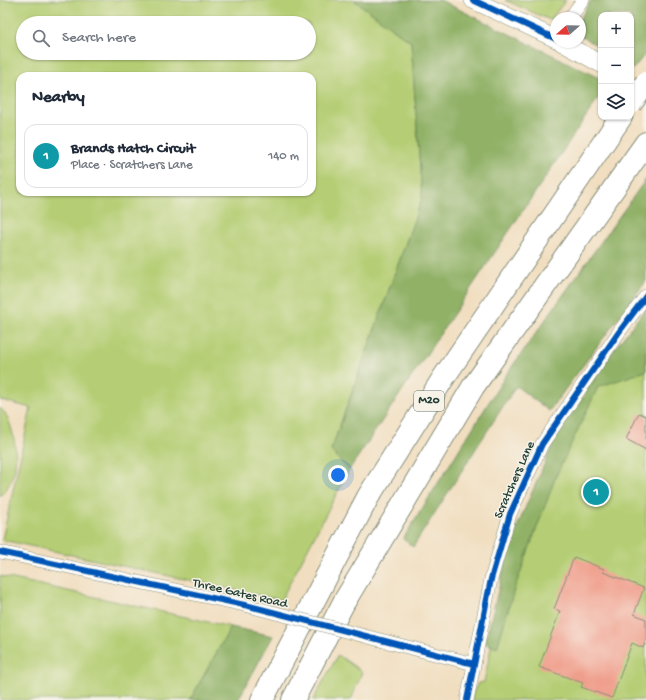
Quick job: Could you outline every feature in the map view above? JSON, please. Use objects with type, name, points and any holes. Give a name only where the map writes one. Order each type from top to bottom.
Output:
[{"type":"highway","points":[[634,99],[646,84]]},
{"type":"highway","name":"M20","points":[[262,700],[368,497],[444,377],[619,120]]},
{"type":"highway","name":"M20","points":[[293,700],[344,602],[473,388],[646,143]]},
{"type":"street","points":[[473,0],[550,36]]},
{"type":"street","points":[[574,12],[583,0]]},
{"type":"street","points":[[572,48],[598,62]]},
{"type":"street","points":[[634,84],[646,90]]},
{"type":"street","name":"Scratchers Lane","points":[[467,700],[491,579],[510,514],[542,444],[619,332],[646,296]]},
{"type":"street","name":"Three Gates Road","points":[[0,552],[249,606],[474,664]]},
{"type":"green space","points":[[0,0],[354,0],[411,42],[422,198],[331,450],[349,470],[281,600],[2,540],[31,408],[0,400]]},
{"type":"green space","points":[[354,0],[440,0],[598,78],[598,98],[349,470],[331,451],[422,198],[411,42]]},
{"type":"green space","points":[[505,0],[566,0],[556,12],[550,12],[550,20]]},
{"type":"green space","points":[[591,0],[646,0],[646,53],[634,68],[634,12],[598,12],[598,46],[586,39],[586,12],[584,12]]},
{"type":"green space","points":[[646,179],[646,281],[549,411],[516,386],[413,547],[403,539],[506,375]]},
{"type":"green space","points":[[646,308],[646,371],[598,387],[556,476],[514,590],[497,648],[485,643],[510,543],[556,437],[616,347]]},
{"type":"green space","points":[[646,350],[646,700],[472,700],[473,693],[478,683],[484,682],[500,603],[591,380],[636,360]]},
{"type":"green space","points":[[0,408],[6,414],[9,421],[15,445],[16,461],[11,481],[0,496]]},
{"type":"green space","points":[[0,576],[231,627],[190,700],[0,700]]},
{"type":"green space","points":[[231,627],[273,636],[238,700],[190,700]]},
{"type":"green space","points":[[338,655],[362,672],[351,700],[313,700]]},
{"type":"building","points":[[639,413],[646,416],[646,450],[626,439]]},
{"type":"building","points":[[574,557],[604,569],[603,572],[644,588],[634,614],[646,619],[646,641],[643,648],[632,643],[612,698],[581,687],[583,683],[539,667],[560,611],[554,609]]},
{"type":"cycle path","points":[[473,0],[550,36]]},
{"type":"cycle path","points":[[467,700],[491,579],[510,514],[542,444],[619,332],[646,296]]},
{"type":"cycle path","points":[[0,552],[249,606],[474,664]]},
{"type":"place","name":"Brands Hatch Circuit","points":[[596,492]]}]
